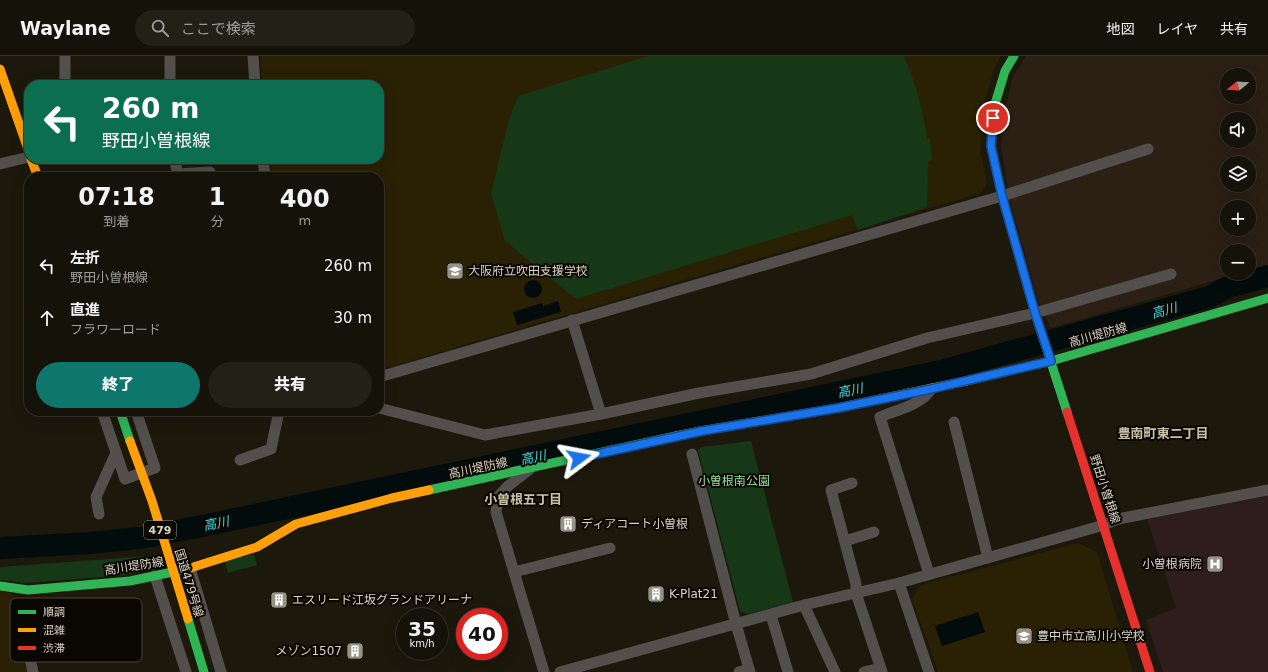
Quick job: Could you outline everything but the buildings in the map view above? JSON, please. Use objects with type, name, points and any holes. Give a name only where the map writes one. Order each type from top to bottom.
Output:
[{"type":"main road","name":"野田小曽根線","points":[[1014,56],[1005,71],[995,104],[991,146],[1002,196],[1035,313],[1150,672]]},
{"type":"main road","points":[[0,69],[24,138]]},
{"type":"main road","name":"高川堤防線","points":[[0,586],[28,590],[130,581],[155,576],[190,568],[257,547],[296,524],[392,498],[702,431],[838,408],[931,389],[1051,361],[1268,298]]},
{"type":"main road","name":"国道479号線","points":[[122,416],[152,501],[204,672]]},
{"type":"street","points":[[65,56],[65,80]]},
{"type":"street","points":[[170,56],[170,80]]},
{"type":"street","points":[[253,56],[255,80]]},
{"type":"street","points":[[384,376],[1002,196],[1148,150]]},
{"type":"street","points":[[0,164],[24,158]]},
{"type":"street","points":[[384,409],[485,435],[601,414],[699,393],[811,374],[927,338],[1035,313],[1171,274]]},
{"type":"street","points":[[572,320],[601,414]]},
{"type":"street","points":[[929,574],[880,416],[915,403],[928,395],[931,389]]},
{"type":"street","points":[[104,416],[125,478],[155,468],[138,416]]},
{"type":"street","points":[[240,460],[271,449],[278,416]]},
{"type":"street","points":[[954,422],[988,558]]},
{"type":"street","points":[[99,514],[96,497],[116,453]]},
{"type":"street","points":[[692,454],[736,624],[746,671]]},
{"type":"street","points":[[532,468],[508,486],[498,497],[496,512],[544,672]]},
{"type":"street","points":[[852,484],[831,490],[856,584],[856,593],[881,670],[864,672]]},
{"type":"street","points":[[560,672],[804,605],[899,583],[1104,525],[1118,519],[1268,490]]},
{"type":"street","points":[[845,541],[874,532]]},
{"type":"street","points":[[514,572],[610,548]]},
{"type":"street","points":[[190,568],[221,672]]},
{"type":"street","points":[[155,576],[186,672]]},
{"type":"street","points":[[899,583],[929,672]]},
{"type":"street","points":[[804,605],[835,672]]},
{"type":"street","points":[[771,615],[788,672]]},
{"type":"street","points":[[31,662],[33,672]]},
{"type":"shaded area","points":[[260,56],[1001,56],[995,67],[984,103],[980,148],[987,183],[981,193],[384,369],[384,172],[271,172],[270,164],[384,164],[384,80],[262,80]]},
{"type":"shaded area","points":[[1026,56],[1268,56],[1268,265],[1256,269],[1256,244],[1220,244],[1220,279],[1051,328],[1039,303],[1010,201],[1001,146],[1006,106],[1013,76]]},
{"type":"shaded area","points":[[533,280],[539,283],[542,289],[539,295],[533,298],[527,295],[524,289],[527,283]]},
{"type":"shaded area","points":[[558,301],[561,312],[517,325],[513,312],[542,303],[543,306]]},
{"type":"shaded area","name":"小曽根病院","points":[[1268,496],[1268,672],[1163,672],[1146,620],[1176,608],[1147,519]]},
{"type":"shaded area","name":"豊中市立高川小学校","points":[[1078,543],[1097,552],[1133,672],[938,672],[912,599],[920,585]]},
{"type":"shaded area","points":[[0,591],[14,594],[15,598],[10,598],[10,662],[27,662],[29,672],[0,672]]},
{"type":"shaded area","points":[[978,612],[985,632],[942,646],[935,626]]},
{"type":"green space","points":[[648,56],[906,56],[904,57],[918,97],[927,139],[930,139],[932,160],[928,161],[927,207],[858,230],[852,215],[576,299],[505,241],[491,194],[509,120],[518,96]]},
{"type":"green space","name":"小曽根南公園","points":[[751,441],[793,602],[748,614],[740,611],[698,450],[701,447]]},
{"type":"green space","points":[[254,554],[257,565],[228,573],[225,561]]},
{"type":"green space","points":[[149,556],[154,569],[127,575],[25,583],[0,580],[0,567]]},
{"type":"waterway","name":"高川","points":[[0,548],[90,543],[140,538],[941,371],[1209,297],[1228,287],[1268,276]]},
{"type":"traffic: fast","points":[[1014,56],[1005,71],[995,104],[991,146],[1002,196],[1035,313],[1067,412]]},
{"type":"traffic: fast","points":[[966,381],[1051,361],[1268,298]]},
{"type":"traffic: fast","points":[[122,416],[130,441]]},
{"type":"traffic: fast","points":[[429,490],[676,436]]},
{"type":"traffic: fast","points":[[0,586],[28,590],[130,581],[187,569]]},
{"type":"traffic: fast","points":[[188,619],[204,672]]},
{"type":"traffic: slow","points":[[0,69],[24,138]]},
{"type":"traffic: slow","points":[[33,164],[36,172]]},
{"type":"traffic: slow","points":[[676,436],[838,408],[966,381]]},
{"type":"traffic: slow","points":[[130,441],[152,501],[188,619]]},
{"type":"traffic: slow","points":[[187,569],[257,547],[296,524],[392,498],[429,490]]},
{"type":"traffic: jam","points":[[1067,412],[1150,672]]},
{"type":"place","name":"大阪府立吹田支援学校","points":[[455,271]]},
{"type":"place","name":"ディアコート小曽根","points":[[568,524]]},
{"type":"place","name":"小曽根病院","points":[[1215,564]]},
{"type":"place","name":"K-Plat21","points":[[656,594]]},
{"type":"place","name":"エスリード江坂グランドアリーナ","points":[[279,600]]},
{"type":"place","name":"豊中市立高川小学校","points":[[1024,636]]},
{"type":"place","name":"メゾン1507","points":[[355,651]]},
{"type":"district","name":"豊南町東二丁目","points":[[1163,433]]},
{"type":"district","name":"小曽根五丁目","points":[[523,499]]},
{"type":"route","points":[[579,458],[702,431],[838,408],[931,389],[1051,361],[1035,313],[1002,196],[991,146],[993,118]]}]
